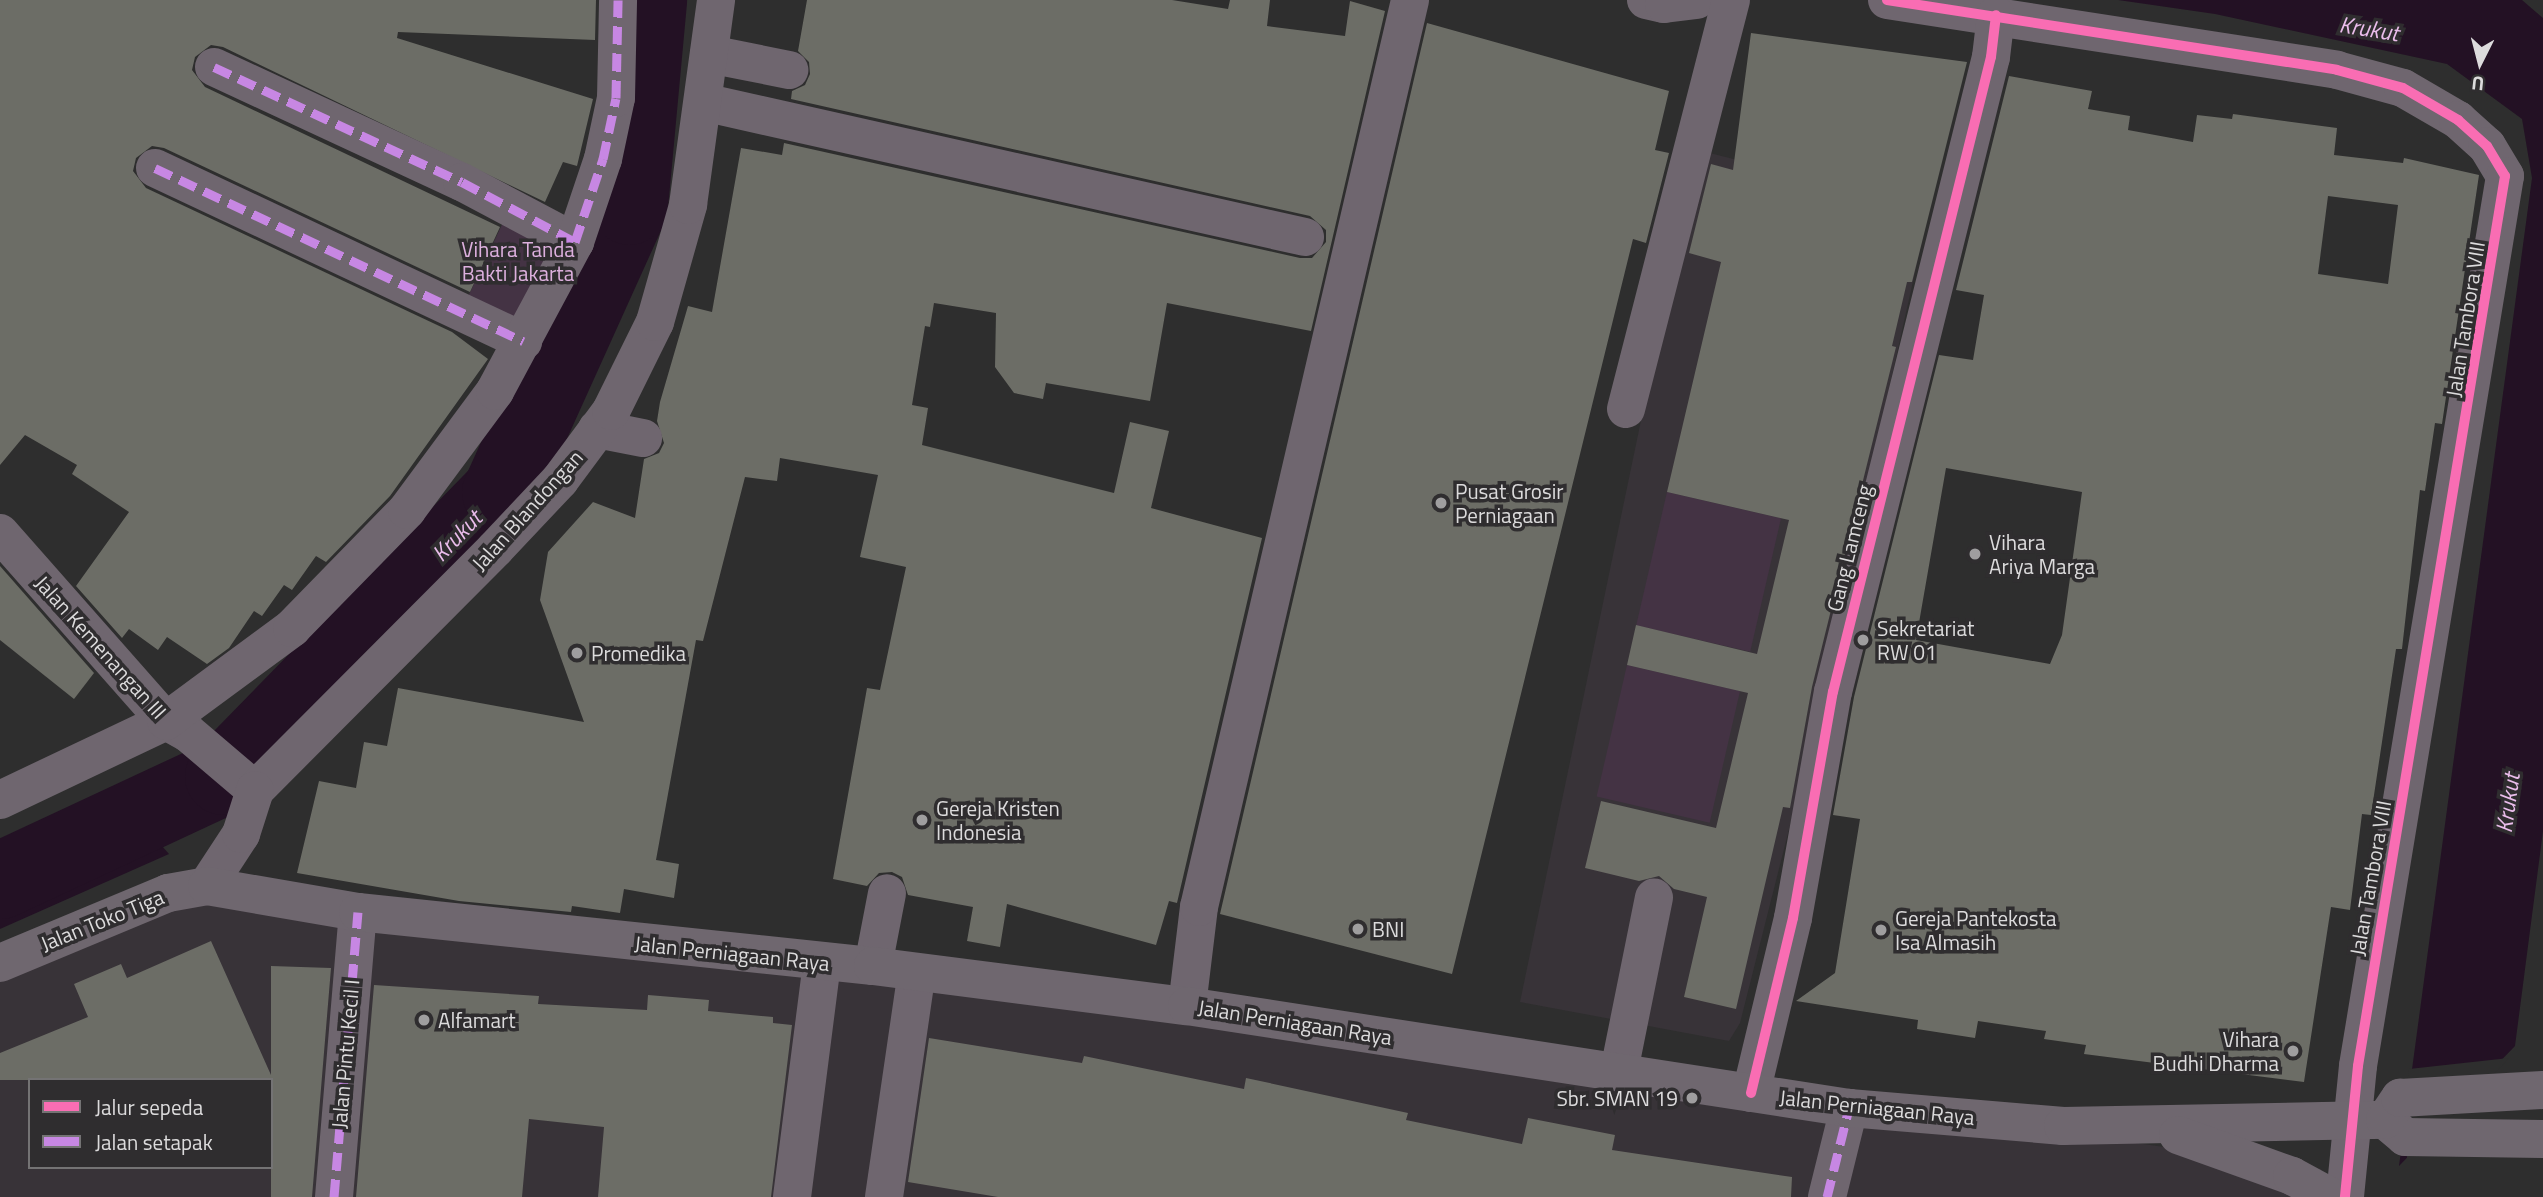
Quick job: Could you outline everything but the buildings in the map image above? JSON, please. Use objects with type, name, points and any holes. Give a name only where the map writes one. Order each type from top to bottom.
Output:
[{"type":"main road","name":"Jalan Perniagaan Raya","points":[[207,886],[358,912],[822,963],[873,966],[1186,1006],[1849,1108],[2063,1126],[2153,1127],[2385,1119],[2539,1090]]},
{"type":"main road","name":"Jalan Toko Tiga","points":[[0,962],[168,893],[207,886]]},
{"type":"main road","name":"Jalan Perniagaan Raya","points":[[2385,1119],[2541,1139]]},
{"type":"main road","points":[[2153,1127],[2256,1162],[2331,1197]]},
{"type":"street","points":[[0,800],[177,727],[292,628],[407,510],[495,391],[575,242],[603,159],[617,97],[618,0]]},
{"type":"street","name":"Jalan Blandongan","points":[[251,787],[495,549],[560,480],[597,429],[655,321],[688,205],[716,0]]},
{"type":"street","points":[[1186,1006],[1199,907],[1410,0]]},
{"type":"street","points":[[1646,0],[1664,4],[1697,0]]},
{"type":"street","points":[[1626,408],[1731,0]]},
{"type":"street","name":"Jalan Tambora VIII","points":[[1886,0],[2337,70],[2403,88],[2458,120],[2487,146],[2505,176],[2385,1119],[2345,1197]]},
{"type":"street","name":"Gang Lamceng","points":[[1751,1093],[1793,918],[1833,692],[1991,57],[1996,15]]},
{"type":"street","points":[[709,54],[789,70]]},
{"type":"street","points":[[214,67],[462,182],[575,242]]},
{"type":"street","points":[[704,102],[1305,237]]},
{"type":"street","points":[[155,168],[523,341]]},
{"type":"street","points":[[597,429],[643,439]]},
{"type":"street","name":"Jalan Kemenangan III","points":[[0,533],[177,727],[251,787]]},
{"type":"street","points":[[207,886],[242,834],[251,787]]},
{"type":"street","points":[[873,966],[887,893]]},
{"type":"street","points":[[1619,1071],[1654,897]]},
{"type":"street","name":"Jalan Pintu Kecil I","points":[[334,1197],[358,912]]},
{"type":"street","points":[[792,1197],[822,963]]},
{"type":"street","points":[[884,1197],[917,972]]},
{"type":"street","points":[[1827,1197],[1849,1108]]},
{"type":"shaded area","points":[[1702,151],[1929,209],[1808,754],[1740,1023],[1729,1041],[1520,1002],[1675,257]]},
{"type":"shaded area","points":[[192,897],[873,966],[2321,1169],[2319,1197],[0,1197],[0,978]]},
{"type":"green space","name":"Vihara Tanda Bakti Jakarta","points":[[507,214],[561,247],[518,327],[465,303]]},
{"type":"green space","points":[[1667,492],[1781,518],[1750,652],[1636,625]]},
{"type":"green space","points":[[1627,665],[1740,691],[1710,823],[1597,797]]},
{"type":"water","points":[[2118,0],[2522,0],[2543,18],[2543,831],[2515,1046],[2399,1166],[2532,178],[2522,119],[2447,64],[2215,14]]},
{"type":"water","points":[[117,795],[169,854],[0,929],[0,847]]},
{"type":"pier","points":[[2509,1058],[2412,1158],[2407,1158],[2402,1118],[2409,1069]]},
{"type":"waterway","name":"Krukut","points":[[0,880],[223,776],[500,492],[629,206],[648,0]]},
{"type":"marked path","points":[[214,67],[462,182],[575,242],[603,159],[616,98],[618,0]]},
{"type":"marked path","points":[[155,168],[523,341]]},
{"type":"marked path","points":[[334,1197],[358,912]]},
{"type":"marked path","points":[[1827,1197],[1849,1108]]},
{"type":"cycle path","points":[[1887,0],[2337,70],[2403,88],[2458,120],[2487,146],[2505,176],[2358,1066],[2345,1197]]},
{"type":"cycle path","points":[[1751,1093],[1793,918],[1833,692],[1991,57],[1996,15]]},
{"type":"place","name":"Pusat Grosir Perniagaan","points":[[1441,503]]},
{"type":"place","name":"Vihara Ariya Marga","points":[[1975,554]]},
{"type":"place","name":"Sekretariat RW 01","points":[[1863,640]]},
{"type":"place","name":"Promedika","points":[[577,653]]},
{"type":"place","name":"Gereja Kristen Indonesia","points":[[922,820]]},
{"type":"place","name":"BNI","points":[[1358,929]]},
{"type":"place","name":"Gereja Pantekosta Isa Almasih","points":[[1881,930]]},
{"type":"place","name":"Alfamart","points":[[424,1020]]},
{"type":"place","name":"Vihara Budhi Dharma","points":[[2293,1051]]},
{"type":"place","name":"Sbr. SMAN 19","points":[[1692,1098]]}]
